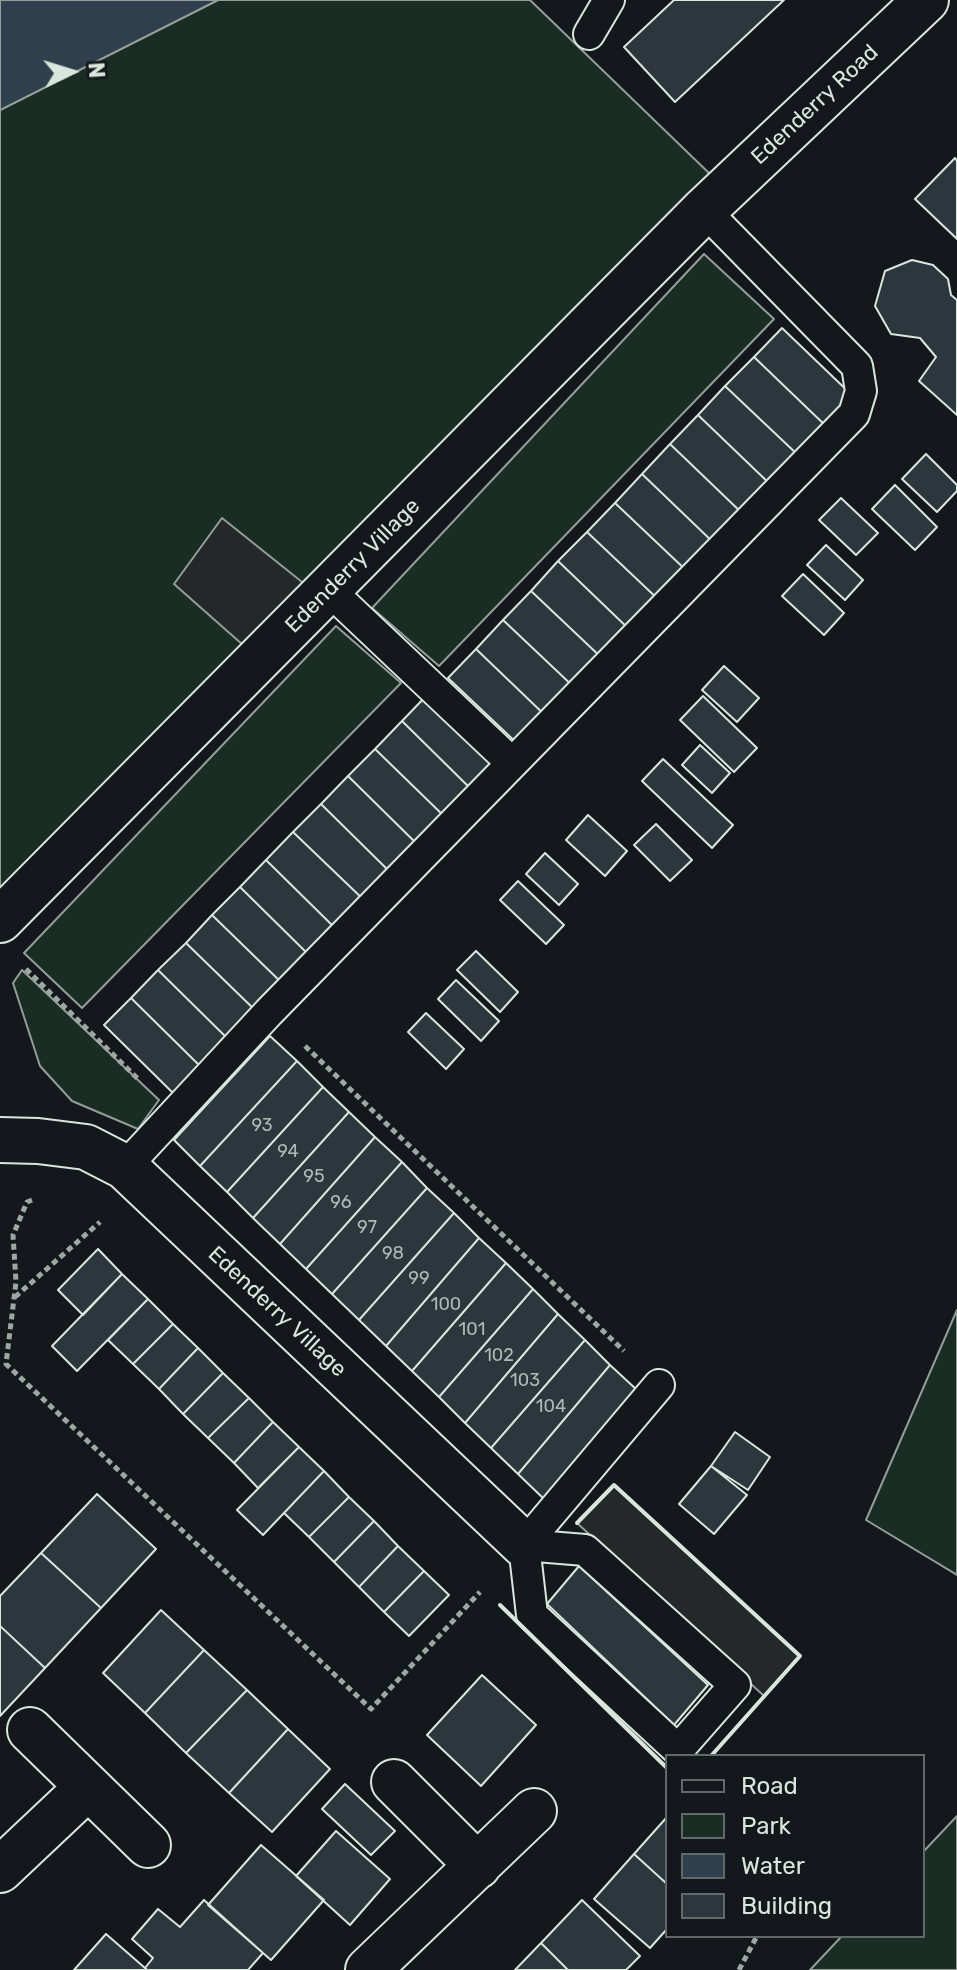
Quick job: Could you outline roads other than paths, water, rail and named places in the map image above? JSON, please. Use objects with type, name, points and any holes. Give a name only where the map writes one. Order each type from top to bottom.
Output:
[{"type":"street","name":"Edenderry Road","points":[[704,210],[926,0]]},
{"type":"street","name":"Edenderry Village","points":[[0,920],[704,210]]},
{"type":"street","name":"Edenderry Village","points":[[0,1140],[86,1147],[134,1176],[524,1545]]},
{"type":"street","points":[[30,1730],[148,1845]]},
{"type":"street","points":[[394,1782],[478,1866]]},
{"type":"street","points":[[0,1870],[88,1787]]},
{"type":"street","points":[[368,1970],[534,1811]]},
{"type":"lane","points":[[589,34],[609,0]]},
{"type":"lane","points":[[134,1176],[173,1115],[269,1012],[854,414],[861,391],[857,366],[704,210]]},
{"type":"lane","points":[[329,590],[512,763]]},
{"type":"lane","points":[[524,1545],[585,1550],[735,1685],[678,1750],[532,1615],[524,1545],[659,1385]]},
{"type":"water","points":[[0,0],[218,0],[0,110]]}]
